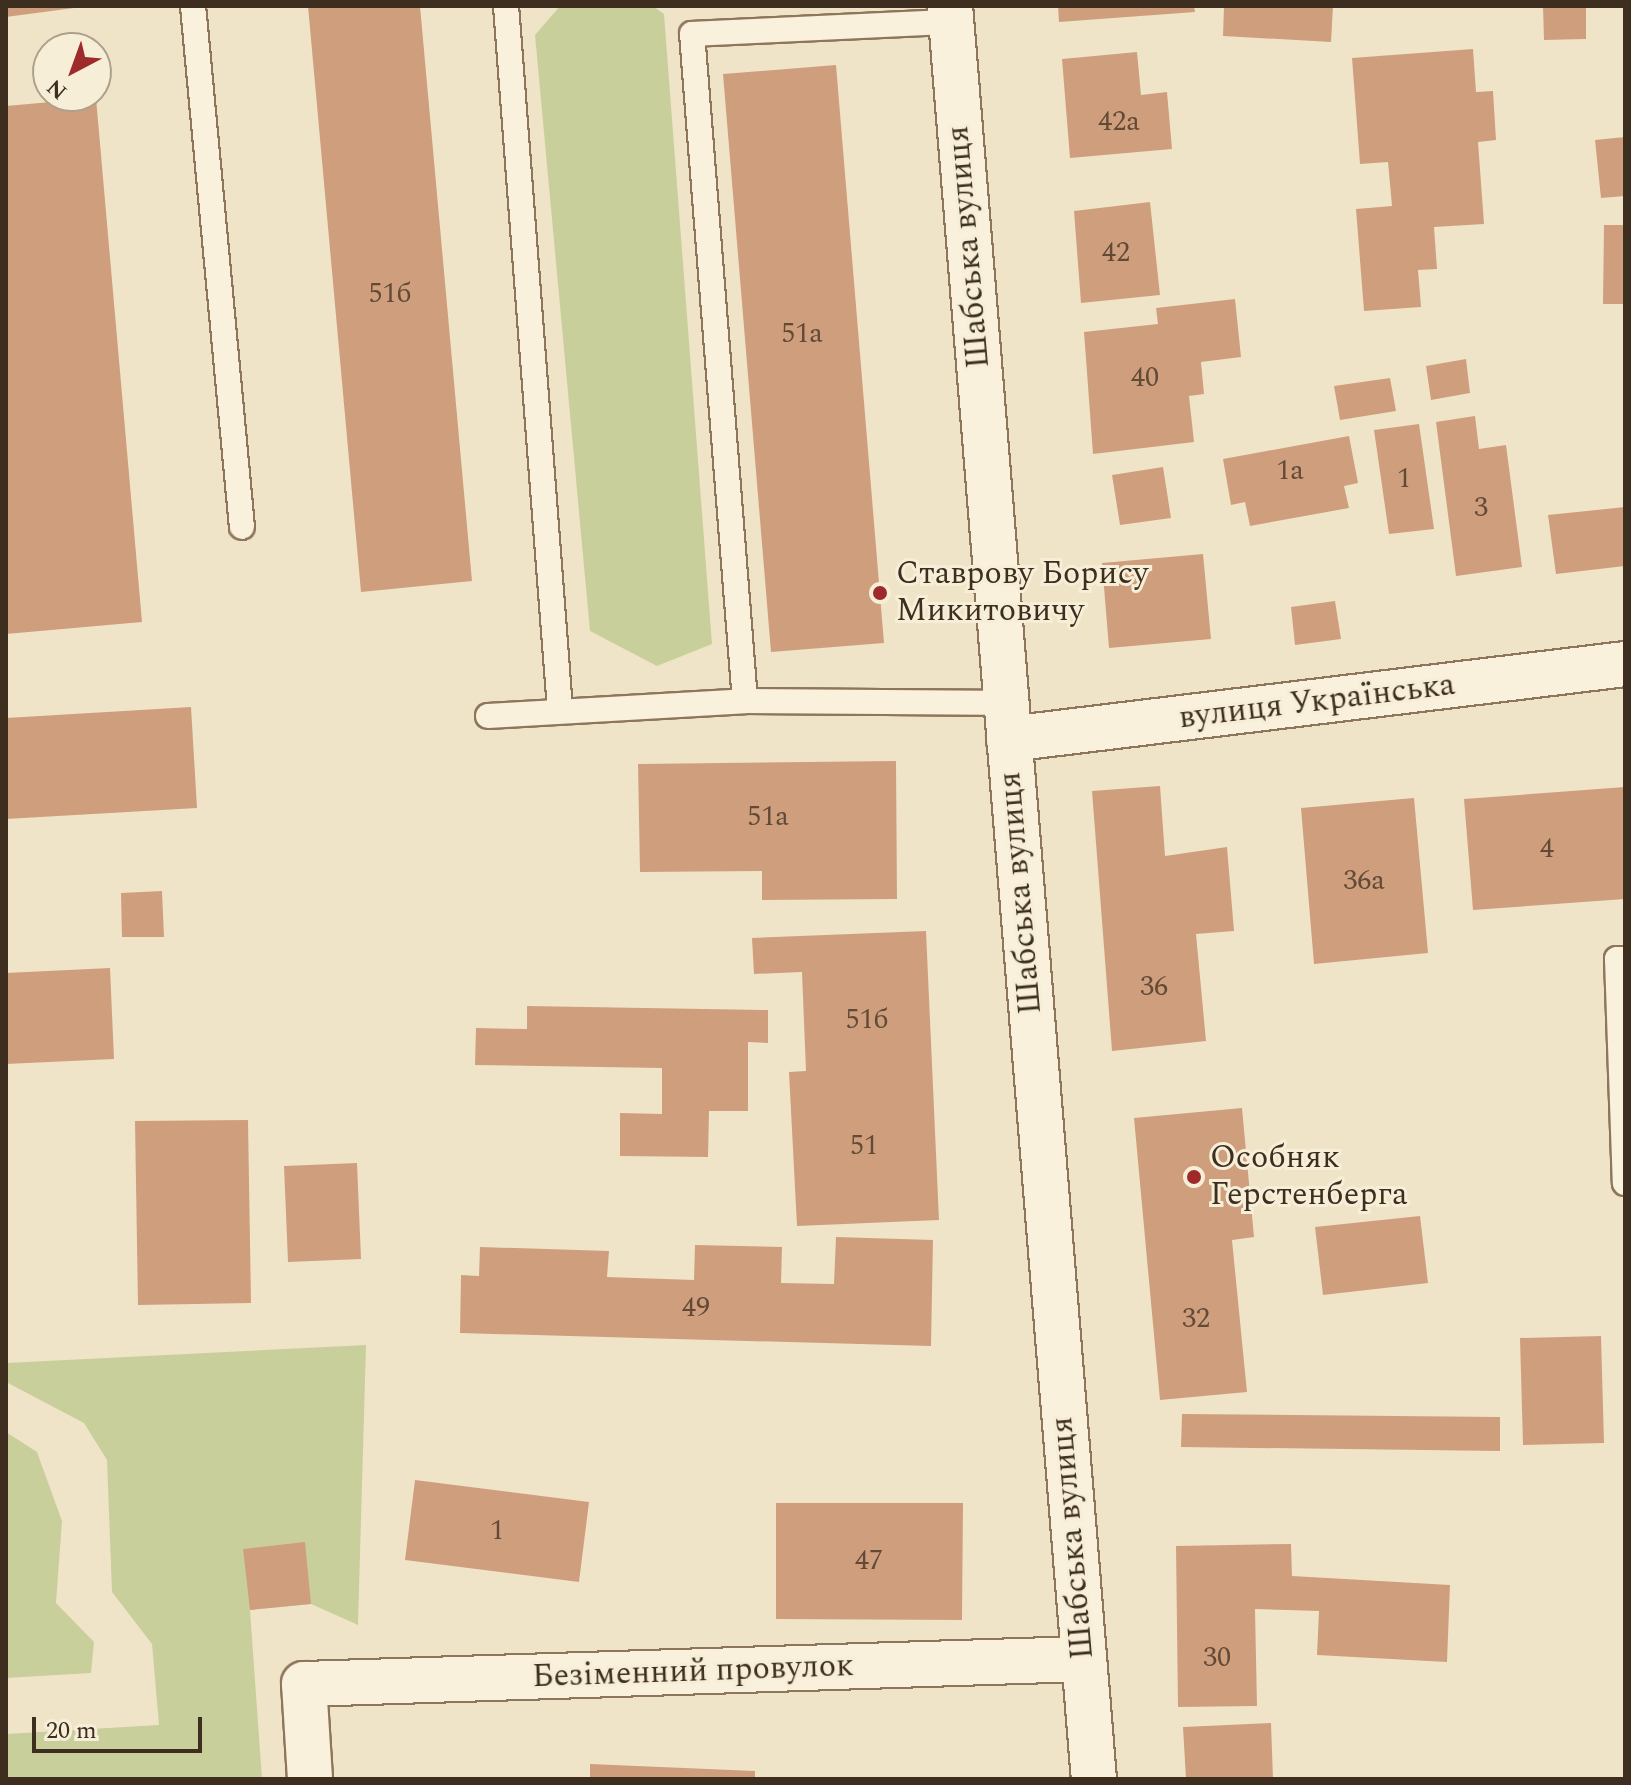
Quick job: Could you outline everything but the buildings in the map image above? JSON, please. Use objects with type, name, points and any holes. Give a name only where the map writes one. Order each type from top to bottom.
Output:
[{"type":"main road","name":"Шабська вулиця","points":[[951,14],[1094,1779]]},
{"type":"main road","name":"вулиця Українська","points":[[1007,721],[1625,664]]},
{"type":"main road","name":"Безіменний провулок","points":[[310,1779],[304,1684],[1083,1659]]},
{"type":"lane","points":[[193,6],[242,527]]},
{"type":"lane","points":[[506,6],[560,710]]},
{"type":"lane","points":[[745,701],[692,34],[951,14]]},
{"type":"lane","points":[[488,716],[745,701],[1007,721]]},
{"type":"lane","points":[[1625,959],[1617,959],[1625,1183]]},
{"type":"green space","points":[[560,6],[653,6],[664,14],[712,644],[657,666],[590,631],[535,35]]},
{"type":"green space","points":[[366,1345],[358,1625],[311,1604],[250,1610],[262,1779],[6,1779],[6,1734],[159,1725],[152,1644],[112,1592],[107,1460],[84,1423],[6,1382],[6,1363]]},
{"type":"green space","points":[[6,1432],[37,1452],[62,1521],[56,1603],[94,1642],[91,1673],[6,1678]]},
{"type":"place","name":"Ставрову Борису Микитовичу","points":[[880,593]]},
{"type":"place","name":"Особняк Герстенберга","points":[[1194,1177]]}]
